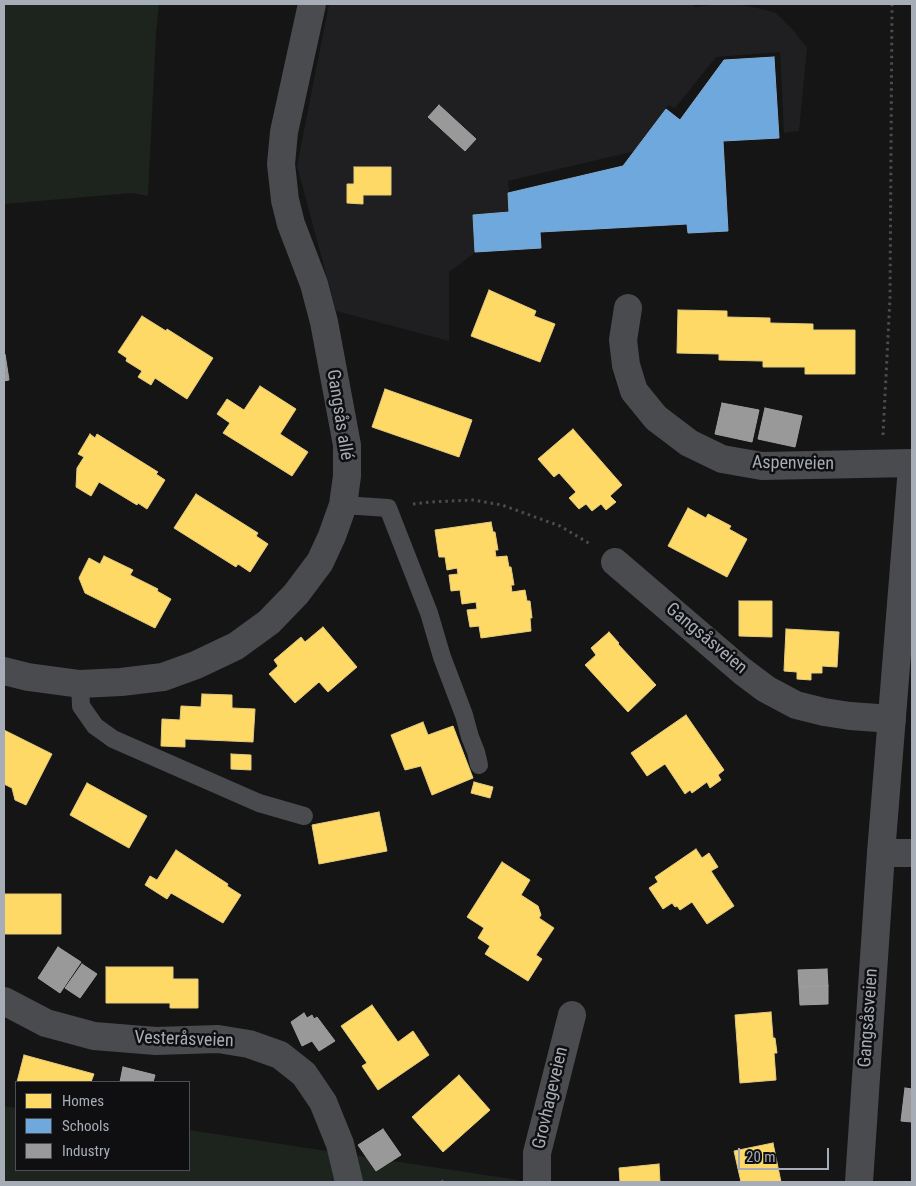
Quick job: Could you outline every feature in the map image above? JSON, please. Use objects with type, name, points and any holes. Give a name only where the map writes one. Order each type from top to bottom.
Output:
[{"type":"street","name":"Gangsås allé","points":[[4,670],[28,677],[80,684],[163,677],[196,665],[236,646],[269,622],[296,594],[320,562],[343,505],[347,476],[346,445],[324,322],[314,284],[291,224],[285,200],[281,164],[284,132],[312,4]]},
{"type":"street","name":"Aspenveien","points":[[628,308],[623,340],[626,365],[634,391],[656,418],[689,443],[722,459],[762,466],[912,463]]},
{"type":"street","name":"Gangsåsveien","points":[[859,1182],[881,853],[912,467]]},
{"type":"street","name":"Gangsåsveien","points":[[615,562],[742,671],[766,689],[796,705],[824,712],[850,716],[892,718]]},
{"type":"street","points":[[881,853],[912,853]]},
{"type":"street","name":"Vesteråsveien","points":[[4,1002],[46,1023],[94,1036],[156,1041],[218,1039],[249,1044],[280,1055],[304,1074],[323,1102],[340,1144],[349,1182]]},
{"type":"street","name":"Grovhageveien","points":[[537,1182],[537,1153],[572,1015]]},
{"type":"lane","points":[[343,505],[388,508],[464,715],[476,752],[478,765]]},
{"type":"lane","points":[[80,684],[81,706],[95,726],[113,739],[259,803],[304,816]]},
{"type":"path","points":[[881,464],[890,298],[892,4]]},
{"type":"path","points":[[388,508],[430,502],[473,500],[502,505],[560,526],[585,539],[615,562]]},
{"type":"path","points":[[441,1182],[447,1182]]},
{"type":"shaded area","points":[[4,4],[159,4],[148,196],[132,193],[4,204]]},
{"type":"shaded area","points":[[329,4],[693,4],[695,7],[736,4],[762,9],[776,13],[794,31],[807,48],[799,131],[784,133],[780,52],[716,57],[675,108],[668,105],[635,151],[508,181],[511,211],[474,215],[477,251],[449,272],[449,341],[336,311],[297,166]]},
{"type":"shaded area","points":[[4,1106],[15,1108],[15,1171],[190,1171],[190,1130],[518,1180],[520,1182],[4,1182]]},
{"type":"building: Homes","points":[[354,167],[391,167],[391,195],[363,195],[363,204],[347,203],[347,184],[354,184]]},
{"type":"building: Homes","points":[[489,290],[536,311],[534,316],[555,324],[540,362],[471,336]]},
{"type":"building: Homes","points":[[678,310],[727,311],[727,317],[770,318],[770,323],[813,324],[813,330],[855,330],[855,374],[805,374],[805,367],[763,367],[763,361],[719,360],[719,354],[677,353]]},
{"type":"building: Homes","points":[[142,316],[166,331],[167,329],[213,358],[187,399],[155,378],[151,385],[138,377],[142,371],[126,361],[127,358],[118,352]]},
{"type":"building: Homes","points":[[260,386],[296,409],[280,434],[308,452],[292,476],[223,433],[230,423],[217,414],[227,399],[244,410]]},
{"type":"building: Homes","points":[[385,389],[472,420],[459,457],[372,427]]},
{"type":"building: Homes","points":[[573,429],[622,485],[610,496],[616,502],[606,510],[601,504],[592,511],[586,504],[579,509],[569,498],[576,492],[559,473],[554,477],[538,459]]},
{"type":"building: Homes","points":[[90,434],[95,438],[97,434],[158,472],[156,474],[165,480],[147,509],[99,482],[91,496],[76,487],[77,468],[84,457],[78,454]]},
{"type":"building: Homes","points":[[196,494],[258,533],[256,536],[268,544],[250,572],[238,564],[236,567],[174,528]]},
{"type":"building: Homes","points":[[688,508],[706,518],[708,514],[731,526],[729,529],[747,539],[727,577],[668,546]]},
{"type":"building: Homes","points":[[491,522],[498,550],[495,550],[496,557],[507,556],[509,567],[511,567],[514,585],[511,585],[512,592],[525,590],[527,601],[530,601],[531,631],[481,638],[479,626],[470,627],[467,610],[477,609],[476,602],[462,604],[460,590],[451,591],[449,575],[458,574],[457,568],[447,570],[445,557],[439,557],[435,530]]},
{"type":"building: Homes","points":[[104,556],[133,570],[130,575],[158,589],[157,591],[171,599],[155,628],[85,593],[79,578],[89,558],[100,564]]},
{"type":"building: Homes","points":[[739,601],[772,601],[772,637],[739,636]]},
{"type":"building: Homes","points":[[323,627],[357,667],[328,692],[319,682],[295,703],[269,674],[278,666],[274,660],[301,637],[305,642]]},
{"type":"building: Homes","points":[[786,629],[839,632],[837,667],[822,666],[822,673],[811,673],[811,680],[797,679],[797,672],[784,671]]},
{"type":"building: Homes","points":[[609,632],[656,685],[628,712],[585,665],[596,655],[591,648]]},
{"type":"building: Homes","points":[[202,694],[232,695],[232,708],[255,709],[253,742],[185,739],[185,747],[161,746],[162,719],[180,720],[181,706],[201,707]]},
{"type":"building: Homes","points":[[686,715],[724,770],[718,775],[721,780],[710,788],[707,782],[692,793],[690,790],[685,794],[665,764],[647,776],[631,753]]},
{"type":"building: Homes","points":[[423,722],[428,735],[453,726],[473,778],[432,795],[421,766],[405,770],[391,735]]},
{"type":"building: Homes","points":[[4,730],[52,754],[26,805],[15,800],[12,788],[4,784]]},
{"type":"building: Homes","points":[[231,754],[251,755],[251,770],[231,769]]},
{"type":"building: Homes","points":[[474,782],[493,787],[490,798],[471,793]]},
{"type":"building: Homes","points":[[87,783],[147,816],[129,848],[70,815]]},
{"type":"building: Homes","points":[[379,812],[387,851],[319,864],[312,825]]},
{"type":"building: Homes","points":[[696,849],[702,858],[709,853],[718,867],[711,871],[734,906],[707,924],[692,902],[680,910],[672,903],[663,909],[649,888],[658,882],[655,877]]},
{"type":"building: Homes","points":[[176,850],[228,884],[227,886],[241,895],[223,923],[171,893],[167,899],[145,885],[150,876],[157,880]]},
{"type":"building: Homes","points":[[502,862],[530,880],[521,895],[538,906],[541,915],[539,918],[554,928],[536,955],[542,959],[528,981],[485,954],[490,946],[478,938],[484,928],[467,917]]},
{"type":"building: Homes","points":[[4,894],[61,894],[61,934],[4,934]]},
{"type":"building: Homes","points":[[106,967],[173,967],[173,979],[198,979],[198,1008],[170,1008],[170,1003],[106,1003]]},
{"type":"building: Homes","points":[[372,1005],[398,1042],[413,1031],[429,1055],[378,1090],[362,1066],[367,1063],[341,1026]]},
{"type":"building: Homes","points":[[771,1012],[773,1038],[775,1038],[777,1053],[774,1053],[776,1080],[740,1083],[735,1015]]},
{"type":"building: Homes","points":[[24,1055],[94,1074],[91,1081],[17,1081]]},
{"type":"building: Homes","points":[[459,1075],[490,1110],[443,1152],[412,1117]]},
{"type":"building: Homes","points":[[773,1143],[781,1182],[741,1182],[734,1151]]},
{"type":"building: Homes","points":[[659,1164],[660,1182],[620,1182],[619,1168]]},
{"type":"building: Schools","points":[[774,57],[779,138],[723,141],[728,231],[688,233],[687,224],[540,232],[541,248],[475,252],[473,215],[509,212],[508,193],[623,166],[666,109],[680,120],[724,60]]},
{"type":"building: Industry","points":[[439,105],[476,139],[465,151],[428,117]]},
{"type":"building: Industry","points":[[4,354],[9,380],[4,381]]},
{"type":"building: Industry","points":[[722,403],[759,410],[752,442],[715,434]]},
{"type":"building: Industry","points":[[765,408],[802,416],[795,447],[758,439]]},
{"type":"building: Industry","points":[[58,947],[81,962],[60,993],[38,978]]},
{"type":"building: Industry","points":[[82,964],[97,974],[80,998],[65,988]]},
{"type":"building: Industry","points":[[827,969],[828,986],[799,987],[798,970]]},
{"type":"building: Industry","points":[[828,986],[828,1004],[800,1005],[799,987]]},
{"type":"building: Industry","points":[[304,1013],[307,1018],[312,1015],[314,1019],[317,1017],[335,1041],[319,1051],[312,1041],[302,1046],[291,1022]]},
{"type":"building: Industry","points":[[123,1067],[155,1075],[153,1081],[120,1081]]},
{"type":"building: Industry","points":[[905,1088],[912,1089],[912,1122],[901,1121]]},
{"type":"building: Industry","points":[[383,1129],[401,1155],[376,1171],[358,1145]]}]
